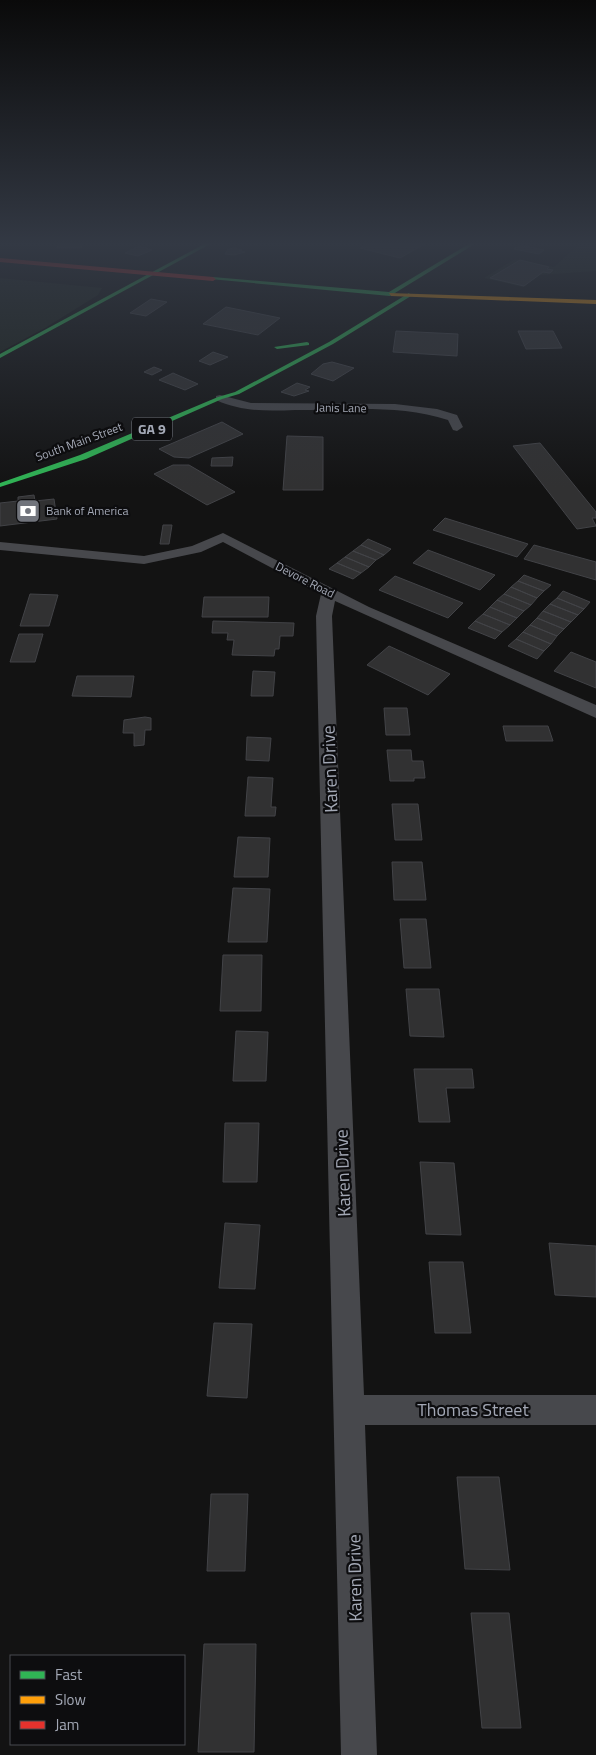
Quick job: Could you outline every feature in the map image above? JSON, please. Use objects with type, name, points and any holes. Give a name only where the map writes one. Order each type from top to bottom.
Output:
[{"type":"main road","points":[[0,356],[59,324]]},
{"type":"main road","name":"South Main Street","points":[[220,398],[227,388],[341,324]]},
{"type":"main road","name":"South Main Street","points":[[0,484],[83,457],[142,434],[220,398],[237,393],[287,366],[352,324]]},
{"type":"main road","points":[[277,347],[307,344]]},
{"type":"street","name":"Janis Lane","points":[[220,398],[234,405],[251,409],[285,407],[426,410],[453,418],[457,427]]},
{"type":"street","name":"Devore Road","points":[[0,546],[144,560],[196,549],[223,537],[328,592],[596,712]]},
{"type":"street","name":"Karen Drive","points":[[328,592],[324,623],[350,1410],[359,1755]]},
{"type":"street","name":"Thomas Street","points":[[350,1410],[596,1410]]},
{"type":"shaded area","points":[[0,324],[52,324],[45,328],[0,352]]},
{"type":"building","points":[[203,324],[272,324],[258,335]]},
{"type":"building","points":[[396,331],[458,334],[457,356],[393,352]]},
{"type":"building","points":[[518,331],[553,331],[562,348],[526,349]]},
{"type":"building","points":[[213,352],[228,357],[210,365],[199,361]]},
{"type":"building","points":[[332,362],[354,368],[333,381],[311,374],[323,364]]},
{"type":"building","points":[[154,367],[162,370],[152,375],[144,372]]},
{"type":"building","points":[[173,373],[198,384],[185,390],[159,380]]},
{"type":"building","points":[[297,383],[310,387],[305,390],[309,391],[294,396],[281,392]]},
{"type":"building","points":[[222,422],[243,434],[189,458],[174,457],[159,449]]},
{"type":"building","points":[[287,436],[323,437],[323,490],[283,490]]},
{"type":"building","points":[[540,443],[596,512],[596,518],[592,518],[596,526],[577,529],[513,446]]},
{"type":"building","points":[[233,457],[232,466],[211,466],[212,458]]},
{"type":"building","points":[[173,465],[189,465],[235,492],[207,505],[154,474]]},
{"type":"building","name":"Bank of America","points":[[34,495],[35,501],[54,499],[57,519],[0,526],[0,503],[18,501],[18,497]]},
{"type":"building","points":[[445,518],[528,544],[517,557],[433,530]]},
{"type":"building","points":[[163,525],[172,525],[169,544],[160,544]]},
{"type":"building","points":[[368,539],[391,549],[384,555],[361,545]]},
{"type":"building","points":[[361,545],[384,555],[376,560],[353,551]]},
{"type":"building","points":[[534,545],[596,562],[596,580],[524,559]]},
{"type":"building","points":[[428,550],[495,575],[480,590],[413,563]]},
{"type":"building","points":[[353,551],[376,560],[369,567],[345,557]]},
{"type":"building","points":[[345,557],[369,567],[361,573],[337,563]]},
{"type":"building","points":[[337,563],[361,573],[353,579],[329,569]]},
{"type":"building","points":[[524,575],[551,585],[544,591],[518,581]]},
{"type":"building","points":[[395,576],[463,603],[448,618],[379,590]]},
{"type":"building","points":[[518,581],[544,591],[537,598],[511,587]]},
{"type":"building","points":[[511,587],[537,598],[531,605],[504,594]]},
{"type":"building","points":[[563,591],[590,602],[584,609],[557,598]]},
{"type":"building","points":[[30,594],[58,595],[49,626],[20,626]]},
{"type":"building","points":[[504,594],[531,605],[524,611],[497,600]]},
{"type":"building","points":[[204,597],[269,597],[268,617],[202,617]]},
{"type":"building","points":[[557,598],[584,609],[578,615],[550,604]]},
{"type":"building","points":[[497,600],[524,611],[517,618],[490,607]]},
{"type":"building","points":[[550,604],[578,615],[571,622],[543,611]]},
{"type":"building","points":[[490,607],[517,618],[510,625],[483,614]]},
{"type":"building","points":[[543,611],[571,622],[564,629],[537,618]]},
{"type":"building","points":[[483,614],[510,625],[502,632],[475,621]]},
{"type":"building","points":[[537,618],[564,629],[557,636],[530,625]]},
{"type":"building","points":[[213,621],[294,623],[293,636],[280,636],[279,649],[275,649],[274,656],[232,655],[234,640],[227,640],[228,633],[212,633]]},
{"type":"building","points":[[475,621],[502,632],[495,639],[468,628]]},
{"type":"building","points":[[530,625],[557,636],[551,644],[523,632]]},
{"type":"building","points":[[523,632],[551,644],[544,651],[516,639]]},
{"type":"building","points":[[19,634],[43,634],[35,662],[10,662]]},
{"type":"building","points":[[516,639],[544,651],[537,659],[508,646]]},
{"type":"building","points":[[389,646],[450,674],[428,695],[367,665]]},
{"type":"building","points":[[571,652],[596,662],[596,688],[554,671]]},
{"type":"building","points":[[253,671],[275,672],[273,696],[251,696]]},
{"type":"building","points":[[77,676],[134,676],[131,697],[72,696]]},
{"type":"building","points":[[384,708],[407,708],[410,735],[386,735]]},
{"type":"building","points":[[151,718],[151,730],[145,730],[144,745],[134,746],[134,733],[123,733],[124,720]]},
{"type":"building","points":[[503,726],[548,726],[553,741],[506,741]]},
{"type":"building","points":[[247,737],[271,738],[269,761],[246,760]]},
{"type":"building","points":[[387,750],[411,750],[412,761],[423,761],[425,778],[414,778],[414,781],[390,781]]},
{"type":"building","points":[[248,777],[273,778],[271,807],[276,807],[275,816],[245,816]]},
{"type":"building","points":[[392,804],[418,804],[422,840],[395,840]]},
{"type":"building","points":[[238,837],[270,838],[268,877],[234,877]]},
{"type":"building","points":[[392,862],[422,862],[426,900],[394,900]]},
{"type":"building","points":[[233,888],[270,889],[267,942],[228,942]]},
{"type":"building","points":[[400,919],[426,919],[431,968],[404,968]]},
{"type":"building","points":[[223,955],[262,955],[261,1011],[220,1011]]},
{"type":"building","points":[[406,989],[439,989],[444,1037],[410,1036]]},
{"type":"building","points":[[236,1031],[268,1032],[266,1081],[233,1081]]},
{"type":"building","points":[[414,1069],[472,1069],[474,1088],[446,1088],[450,1122],[419,1122]]},
{"type":"building","points":[[225,1123],[259,1123],[257,1182],[223,1182]]},
{"type":"building","points":[[420,1162],[454,1163],[461,1235],[426,1234]]},
{"type":"building","points":[[225,1223],[260,1225],[255,1289],[219,1288]]},
{"type":"building","points":[[549,1243],[596,1246],[596,1297],[555,1295]]},
{"type":"building","points":[[429,1262],[463,1262],[471,1333],[435,1333]]},
{"type":"building","points":[[214,1323],[252,1324],[247,1398],[207,1396]]},
{"type":"building","points":[[457,1477],[499,1477],[510,1570],[465,1569]]},
{"type":"building","points":[[211,1494],[248,1494],[245,1571],[207,1571]]},
{"type":"building","points":[[471,1613],[509,1613],[521,1728],[482,1728]]},
{"type":"building","points":[[204,1644],[256,1644],[254,1752],[198,1752]]},
{"type":"traffic: fast","points":[[0,356],[60,324]]},
{"type":"traffic: fast","points":[[0,485],[83,457],[220,398],[237,393],[331,343],[362,324]]},
{"type":"traffic: fast","points":[[277,347],[307,344]]},
{"type":"place","name":"Bank of America","points":[[28,511]]}]
